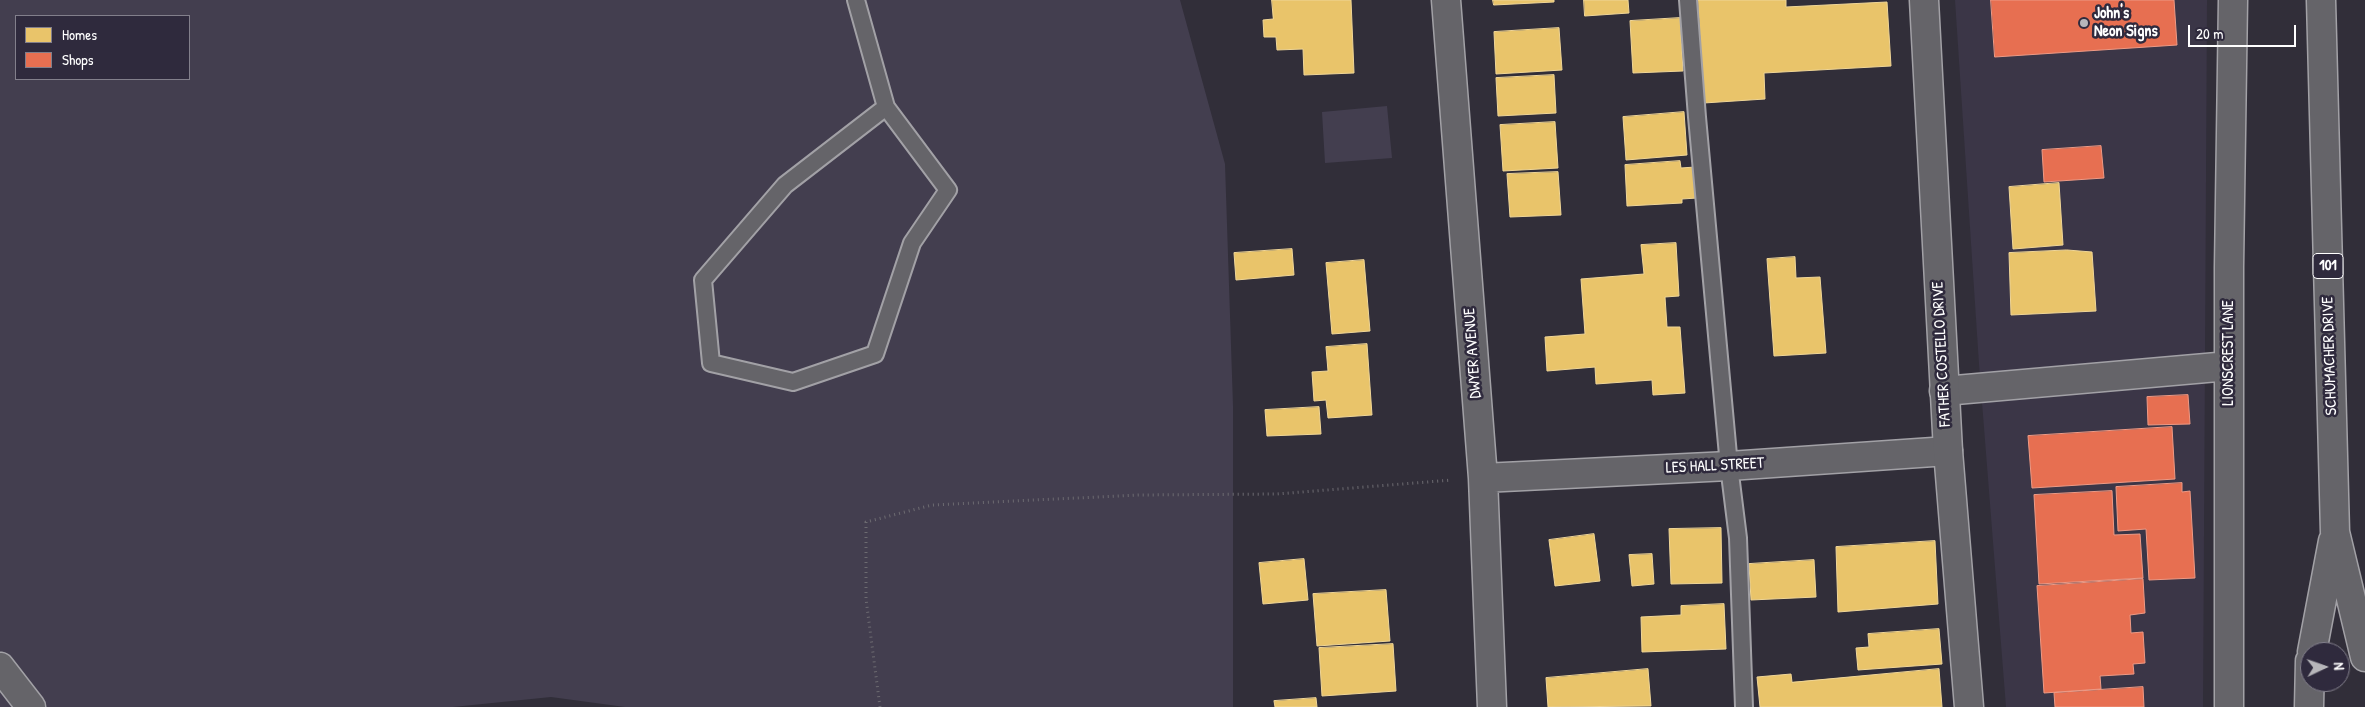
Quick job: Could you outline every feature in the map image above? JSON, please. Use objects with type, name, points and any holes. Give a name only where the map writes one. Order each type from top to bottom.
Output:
[{"type":"street","name":"DWYER AVENUE","points":[[1446,0],[1482,478],[1492,707]]},
{"type":"street","name":"FATHER COSTELLO DRIVE","points":[[1924,0],[1944,391],[1969,707]]},
{"type":"street","name":"LIONSCREST LANE","points":[[2229,707],[2229,366],[2233,0]]},
{"type":"street","name":"SCHUMACHER DRIVE","points":[[2321,0],[2335,532],[2365,657]]},
{"type":"street","points":[[1944,391],[2229,366]]},
{"type":"street","name":"LES HALL STREET","points":[[1482,478],[1729,466],[1948,451]]},
{"type":"street","name":"SCHUMACHER DRIVE","points":[[2314,642],[2335,532]]},
{"type":"street","points":[[0,667],[31,707]]},
{"type":"street","points":[[2309,692],[2309,707]]},
{"type":"lane","points":[[856,0],[886,108],[948,190],[912,243],[875,354],[793,382],[711,363],[702,280],[785,185],[886,108]]},
{"type":"lane","points":[[1688,0],[1696,117],[1729,466],[1738,538],[1744,707]]},
{"type":"path","points":[[880,707],[866,599],[866,522],[932,505],[1138,495],[1277,494],[1482,478]]},
{"type":"shaded area","points":[[0,0],[1180,0],[1225,164],[1233,406],[1233,707],[625,707],[551,697],[453,707],[0,707]]},
{"type":"shaded area","points":[[1955,0],[2207,0],[2203,707],[2006,707],[1979,364]]},
{"type":"shaded area","points":[[1387,106],[1392,158],[1325,163],[1322,112]]},
{"type":"building: Homes","points":[[1272,0],[1351,0],[1354,73],[1304,75],[1303,49],[1277,50],[1276,37],[1264,37],[1263,20],[1273,19]]},
{"type":"building: Homes","points":[[1493,0],[1554,0],[1554,2],[1494,5]]},
{"type":"building: Homes","points":[[1584,0],[1628,0],[1629,13],[1585,16]]},
{"type":"building: Homes","points":[[1698,0],[1786,0],[1786,7],[1887,2],[1891,66],[1764,73],[1765,99],[1704,103]]},
{"type":"building: Homes","points":[[1680,18],[1683,71],[1633,73],[1630,21]]},
{"type":"building: Homes","points":[[1559,28],[1562,70],[1496,74],[1494,32]]},
{"type":"building: Homes","points":[[1554,75],[1556,113],[1498,116],[1496,78]]},
{"type":"building: Homes","points":[[1684,112],[1687,155],[1626,160],[1623,117]]},
{"type":"building: Homes","points":[[1555,122],[1558,168],[1503,171],[1500,125]]},
{"type":"building: Homes","points":[[1680,161],[1681,168],[1695,167],[1697,198],[1682,199],[1682,203],[1627,206],[1625,165]]},
{"type":"building: Homes","points":[[1558,172],[1561,215],[1510,217],[1507,174]]},
{"type":"building: Homes","points":[[2059,183],[2063,245],[2013,249],[2009,187]]},
{"type":"building: Homes","points":[[1676,243],[1679,296],[1665,297],[1667,327],[1680,327],[1685,393],[1653,395],[1652,380],[1596,384],[1595,367],[1547,371],[1545,337],[1585,334],[1581,279],[1644,274],[1641,245]]},
{"type":"building: Homes","points":[[1292,249],[1294,275],[1236,280],[1234,253]]},
{"type":"building: Homes","points":[[2067,250],[2092,252],[2096,311],[2011,315],[2009,253]]},
{"type":"building: Homes","points":[[1795,257],[1796,278],[1820,277],[1826,353],[1774,356],[1767,259]]},
{"type":"building: Homes","points":[[1364,260],[1370,331],[1332,334],[1326,263]]},
{"type":"building: Homes","points":[[1367,344],[1372,415],[1328,418],[1326,400],[1314,401],[1312,372],[1328,371],[1326,347]]},
{"type":"building: Homes","points":[[1319,407],[1321,434],[1267,436],[1265,410]]},
{"type":"building: Homes","points":[[1721,528],[1722,583],[1671,584],[1669,529]]},
{"type":"building: Homes","points":[[1594,534],[1600,581],[1555,586],[1549,540]]},
{"type":"building: Homes","points":[[1935,541],[1938,604],[1838,612],[1836,547]]},
{"type":"building: Homes","points":[[1652,554],[1654,584],[1632,586],[1629,555]]},
{"type":"building: Homes","points":[[1304,559],[1308,600],[1263,604],[1259,563]]},
{"type":"building: Homes","points":[[1814,560],[1816,597],[1751,600],[1749,564]]},
{"type":"building: Homes","points":[[1386,590],[1390,641],[1317,646],[1313,594]]},
{"type":"building: Homes","points":[[1724,604],[1726,649],[1642,652],[1641,617],[1681,615],[1681,606]]},
{"type":"building: Homes","points":[[1939,629],[1942,664],[1858,670],[1856,648],[1869,647],[1868,634]]},
{"type":"building: Homes","points":[[1393,644],[1396,691],[1322,696],[1319,648]]},
{"type":"building: Homes","points":[[1648,669],[1651,706],[1548,707],[1546,678]]},
{"type":"building: Homes","points":[[1939,669],[1942,707],[1760,707],[1757,677],[1791,674],[1792,682]]},
{"type":"building: Homes","points":[[1316,698],[1317,707],[1275,707],[1274,701]]},
{"type":"building: Shops","name":"John's Neon Signs","points":[[1991,0],[2174,0],[2177,45],[1995,57]]},
{"type":"building: Shops","points":[[2101,146],[2104,178],[2044,182],[2042,150]]},
{"type":"building: Shops","points":[[2188,395],[2190,424],[2148,425],[2147,397]]},
{"type":"building: Shops","points":[[2172,427],[2175,479],[2032,488],[2028,436]]},
{"type":"building: Shops","points":[[2182,483],[2182,492],[2190,491],[2195,578],[2149,580],[2146,529],[2118,531],[2116,487]]},
{"type":"building: Shops","points":[[2112,491],[2114,535],[2140,534],[2143,578],[2039,584],[2034,495]]},
{"type":"building: Shops","points":[[2143,579],[2145,613],[2130,615],[2131,633],[2143,632],[2145,663],[2133,664],[2134,674],[2100,676],[2101,689],[2044,693],[2037,586]]},
{"type":"building: Shops","points":[[2143,687],[2144,707],[2055,707],[2054,693]]},
{"type":"place","name":"John's Neon Signs","points":[[2084,23]]}]
